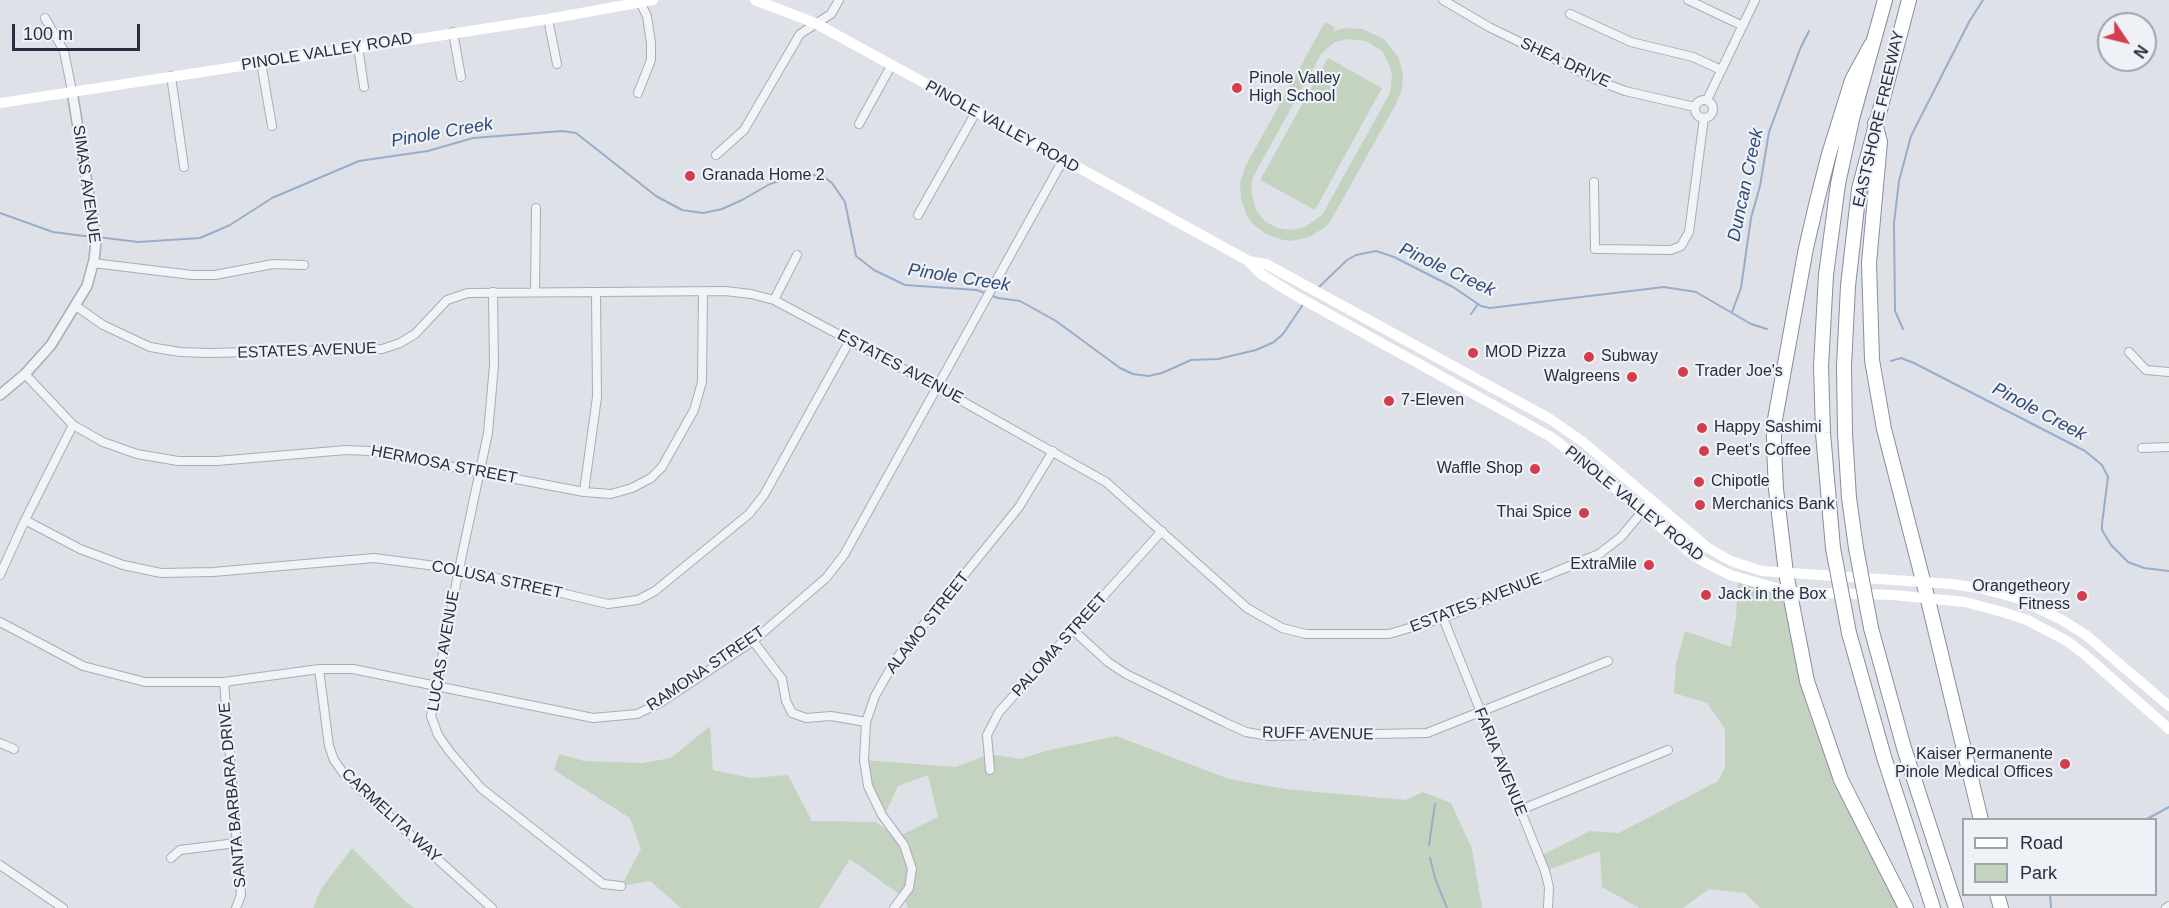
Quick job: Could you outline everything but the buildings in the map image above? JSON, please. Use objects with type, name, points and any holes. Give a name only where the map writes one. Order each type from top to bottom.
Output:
[{"type":"highway","name":"EASTSHORE FREEWAY","points":[[1885,0],[1871,45],[1838,184],[1826,275],[1821,366],[1823,433],[1833,548],[1849,633],[1884,757],[1933,908]]},
{"type":"highway","name":"EASTSHORE FREEWAY","points":[[1909,0],[1859,189],[1848,286],[1845,434],[1849,498],[1871,628],[1904,748],[1956,908]]},
{"type":"highway","points":[[1871,45],[1852,80],[1826,163],[1806,248],[1774,425],[1776,489],[1786,573],[1807,681],[1841,780],[1906,908]]},
{"type":"highway","points":[[1875,123],[1880,142],[1869,264],[1872,360],[1884,429],[1981,818]]},
{"type":"main road","name":"PINOLE VALLEY ROAD","points":[[0,103],[548,19],[653,0]]},
{"type":"main road","name":"PINOLE VALLEY ROAD","points":[[755,0],[815,23],[1246,260],[1261,274],[1293,294],[1551,437],[1594,470],[1694,556],[1710,566],[1730,575],[1791,592],[1893,595],[1965,602],[1996,609],[2026,620],[2067,641],[2169,729]]},
{"type":"main road","name":"PINOLE VALLEY ROAD","points":[[1246,260],[1266,264],[1550,419],[1583,442],[1651,501],[1721,556],[1755,569],[1923,582],[1988,591],[2017,598],[2062,620],[2086,635],[2169,706]]},
{"type":"street","points":[[716,155],[744,130],[800,34],[831,14],[838,0]]},
{"type":"street","name":"SHEA DRIVE","points":[[1443,0],[1488,27],[1599,81],[1625,91],[1695,107]]},
{"type":"street","points":[[1688,0],[1743,26]]},
{"type":"street","points":[[1707,100],[1755,0]]},
{"type":"street","points":[[638,93],[651,60],[647,16],[639,1]]},
{"type":"street","points":[[1570,14],[1631,42],[1693,57],[1721,70]]},
{"type":"street","name":"SIMAS AVENUE","points":[[0,395],[25,374],[51,345],[76,306],[87,286],[96,242],[64,51],[45,18]]},
{"type":"street","points":[[548,19],[557,64]]},
{"type":"street","points":[[453,32],[461,78]]},
{"type":"street","points":[[358,47],[364,87]]},
{"type":"street","points":[[261,62],[272,126]]},
{"type":"street","points":[[859,124],[891,66]]},
{"type":"street","points":[[171,76],[184,167]]},
{"type":"street","points":[[1707,100],[1712,104],[1713,110],[1704,118],[1697,115],[1695,107],[1697,102],[1707,100]]},
{"type":"street","points":[[918,215],[976,112]]},
{"type":"street","points":[[1594,182],[1596,249],[1671,250],[1681,246],[1689,232],[1704,118]]},
{"type":"street","name":"RAMONA STREET","points":[[0,622],[83,666],[145,682],[224,682],[319,669],[353,669],[593,718],[637,714],[660,703],[753,641],[826,578],[844,555],[1063,160]]},
{"type":"street","points":[[535,292],[536,208]]},
{"type":"street","points":[[774,300],[797,255]]},
{"type":"street","points":[[93,261],[192,275],[215,275],[273,264],[304,265]]},
{"type":"street","name":"LUCAS AVENUE","points":[[493,292],[494,365],[488,434],[431,716],[438,735],[481,788],[603,884],[621,886]]},
{"type":"street","points":[[584,492],[597,397],[596,292]]},
{"type":"street","name":"HERMOSA STREET","points":[[25,374],[73,425],[120,449],[137,454],[178,461],[217,461],[346,450],[392,454],[584,492],[612,494],[632,488],[651,478],[662,467],[694,410],[702,382],[703,292]]},
{"type":"street","name":"ESTATES AVENUE","points":[[76,306],[103,325],[128,338],[150,347],[180,352],[382,349],[400,343],[415,334],[447,300],[468,293],[734,292],[774,300],[937,387],[1106,482],[1247,608],[1270,623],[1294,632],[1319,636],[1389,634],[1443,618],[1599,554],[1621,537],[1651,501]]},
{"type":"street","name":"COLUSA STREET","points":[[25,520],[80,549],[123,565],[161,573],[213,573],[374,558],[459,569],[608,604],[638,600],[656,591],[749,514],[764,495],[850,340]]},
{"type":"street","points":[[2129,352],[2146,370],[2169,372]]},
{"type":"street","points":[[0,575],[73,425]]},
{"type":"street","points":[[2142,447],[2169,447]]},
{"type":"street","name":"ALAMO STREET","points":[[894,908],[909,888],[912,869],[904,845],[882,815],[868,786],[864,760],[866,722],[875,696],[896,659],[1019,507],[1053,451]]},
{"type":"street","name":"PALOMA STREET","points":[[990,770],[987,735],[999,712],[1162,531]]},
{"type":"street","name":"FARIA AVENUE","points":[[1443,618],[1548,880],[1548,908]]},
{"type":"street","name":"RUFF AVENUE","points":[[1073,630],[1108,662],[1126,674],[1246,732],[1269,736],[1418,734],[1434,731],[1608,661]]},
{"type":"street","points":[[753,641],[782,679],[786,701],[792,713],[806,718],[831,716],[866,722]]},
{"type":"street","name":"CARMELITA WAY","points":[[319,669],[329,746],[334,760],[344,774],[492,908]]},
{"type":"street","name":"SANTA BARBARA DRIVE","points":[[224,682],[241,895],[236,908]]},
{"type":"street","points":[[0,743],[14,749]]},
{"type":"street","points":[[1520,810],[1668,750]]},
{"type":"street","points":[[171,858],[180,850],[236,843]]},
{"type":"street","points":[[0,865],[63,908]]},
{"type":"green space","points":[[1325,22],[1335,27],[1333,31],[1346,28],[1362,29],[1384,39],[1398,57],[1403,73],[1402,89],[1396,104],[1330,222],[1324,228],[1309,237],[1291,241],[1266,234],[1252,223],[1241,199],[1240,182],[1246,165]],"holes":[[[1347,39],[1366,41],[1382,51],[1388,62],[1392,74],[1390,93],[1322,215],[1305,227],[1291,230],[1277,228],[1265,221],[1256,210],[1251,190],[1253,177],[1321,54],[1335,42]]]},
{"type":"green space","points":[[1328,58],[1382,88],[1315,210],[1260,180]]},
{"type":"green space","points":[[1738,577],[1790,592],[1826,740],[1906,908],[1760,908],[1745,893],[1709,889],[1683,908],[1639,908],[1602,887],[1600,851],[1545,871],[1539,857],[1590,831],[1619,833],[1718,781],[1725,768],[1725,729],[1707,703],[1674,693],[1676,664],[1685,631],[1731,647],[1736,617]]},
{"type":"green space","points":[[710,726],[713,770],[751,778],[788,775],[812,821],[876,822],[897,837],[938,817],[928,775],[898,786],[885,814],[868,786],[864,760],[956,767],[989,754],[1021,759],[1045,751],[1116,736],[1229,779],[1285,789],[1405,800],[1423,792],[1451,803],[1472,849],[1482,908],[908,908],[903,897],[850,859],[819,908],[681,908],[650,881],[621,886],[641,849],[630,818],[554,770],[559,754],[584,761],[642,763],[671,758]]},
{"type":"green space","points":[[352,848],[414,908],[313,908],[321,889]]},
{"type":"waterway","points":[[1903,329],[1895,311],[1894,223],[1899,181],[1911,136],[1969,22],[1983,0]]},
{"type":"waterway","name":"Duncan Creek","points":[[1732,312],[1741,288],[1751,218],[1760,186],[1769,132],[1809,31]]},
{"type":"waterway","name":"Pinole Creek","points":[[98,237],[138,242],[200,238],[230,225],[272,198],[359,161],[428,151],[473,138],[562,131],[576,133],[656,196],[682,210],[703,213],[722,209],[770,184],[800,174],[823,176],[832,183],[845,202],[856,256],[874,270],[905,285],[977,290],[998,298],[1020,301],[1056,321],[1120,368],[1133,374],[1148,376],[1162,373],[1191,360],[1218,359],[1256,350],[1274,342],[1283,334],[1304,303]]},
{"type":"waterway","name":"Pinole Creek","points":[[0,213],[53,232],[92,237]]},
{"type":"waterway","name":"Pinole Creek","points":[[1318,288],[1347,260],[1356,255],[1376,251],[1394,257],[1453,287],[1481,306],[1490,308],[1664,287],[1696,292],[1751,324],[1767,329]]},
{"type":"waterway","points":[[1471,314],[1478,304]]},
{"type":"waterway","name":"Pinole Creek","points":[[1891,361],[1901,358],[1914,363],[2085,451],[2102,465],[2108,477],[2102,530],[2111,545],[2128,562],[2144,568],[2169,571]]},
{"type":"waterway","points":[[1429,845],[1435,804]]},
{"type":"waterway","points":[[2149,818],[2169,807]]},
{"type":"waterway","points":[[1430,858],[1447,908]]},
{"type":"waterway","points":[[2050,896],[2051,908]]},
{"type":"place","name":"Pinole Valley High School","points":[[1237,88]]},
{"type":"place","name":"Granada Home 2","points":[[690,176]]},
{"type":"place","name":"MOD Pizza","points":[[1473,353]]},
{"type":"place","name":"Subway","points":[[1589,357]]},
{"type":"place","name":"Trader Joe's","points":[[1683,372]]},
{"type":"place","name":"Walgreens","points":[[1632,377]]},
{"type":"place","name":"7-Eleven","points":[[1389,401]]},
{"type":"place","name":"Happy Sashimi","points":[[1702,428]]},
{"type":"place","name":"Peet's Coffee","points":[[1704,451]]},
{"type":"place","name":"Waffle Shop","points":[[1535,469]]},
{"type":"place","name":"Chipotle","points":[[1699,482]]},
{"type":"place","name":"Merchanics Bank","points":[[1700,505]]},
{"type":"place","name":"Thai Spice","points":[[1584,513]]},
{"type":"place","name":"ExtraMile","points":[[1649,565]]},
{"type":"place","name":"Jack in the Box","points":[[1706,595]]},
{"type":"place","name":"Orangetheory Fitness","points":[[2082,596]]},
{"type":"place","name":"Kaiser Permanente Pinole Medical Offices","points":[[2065,764]]}]
